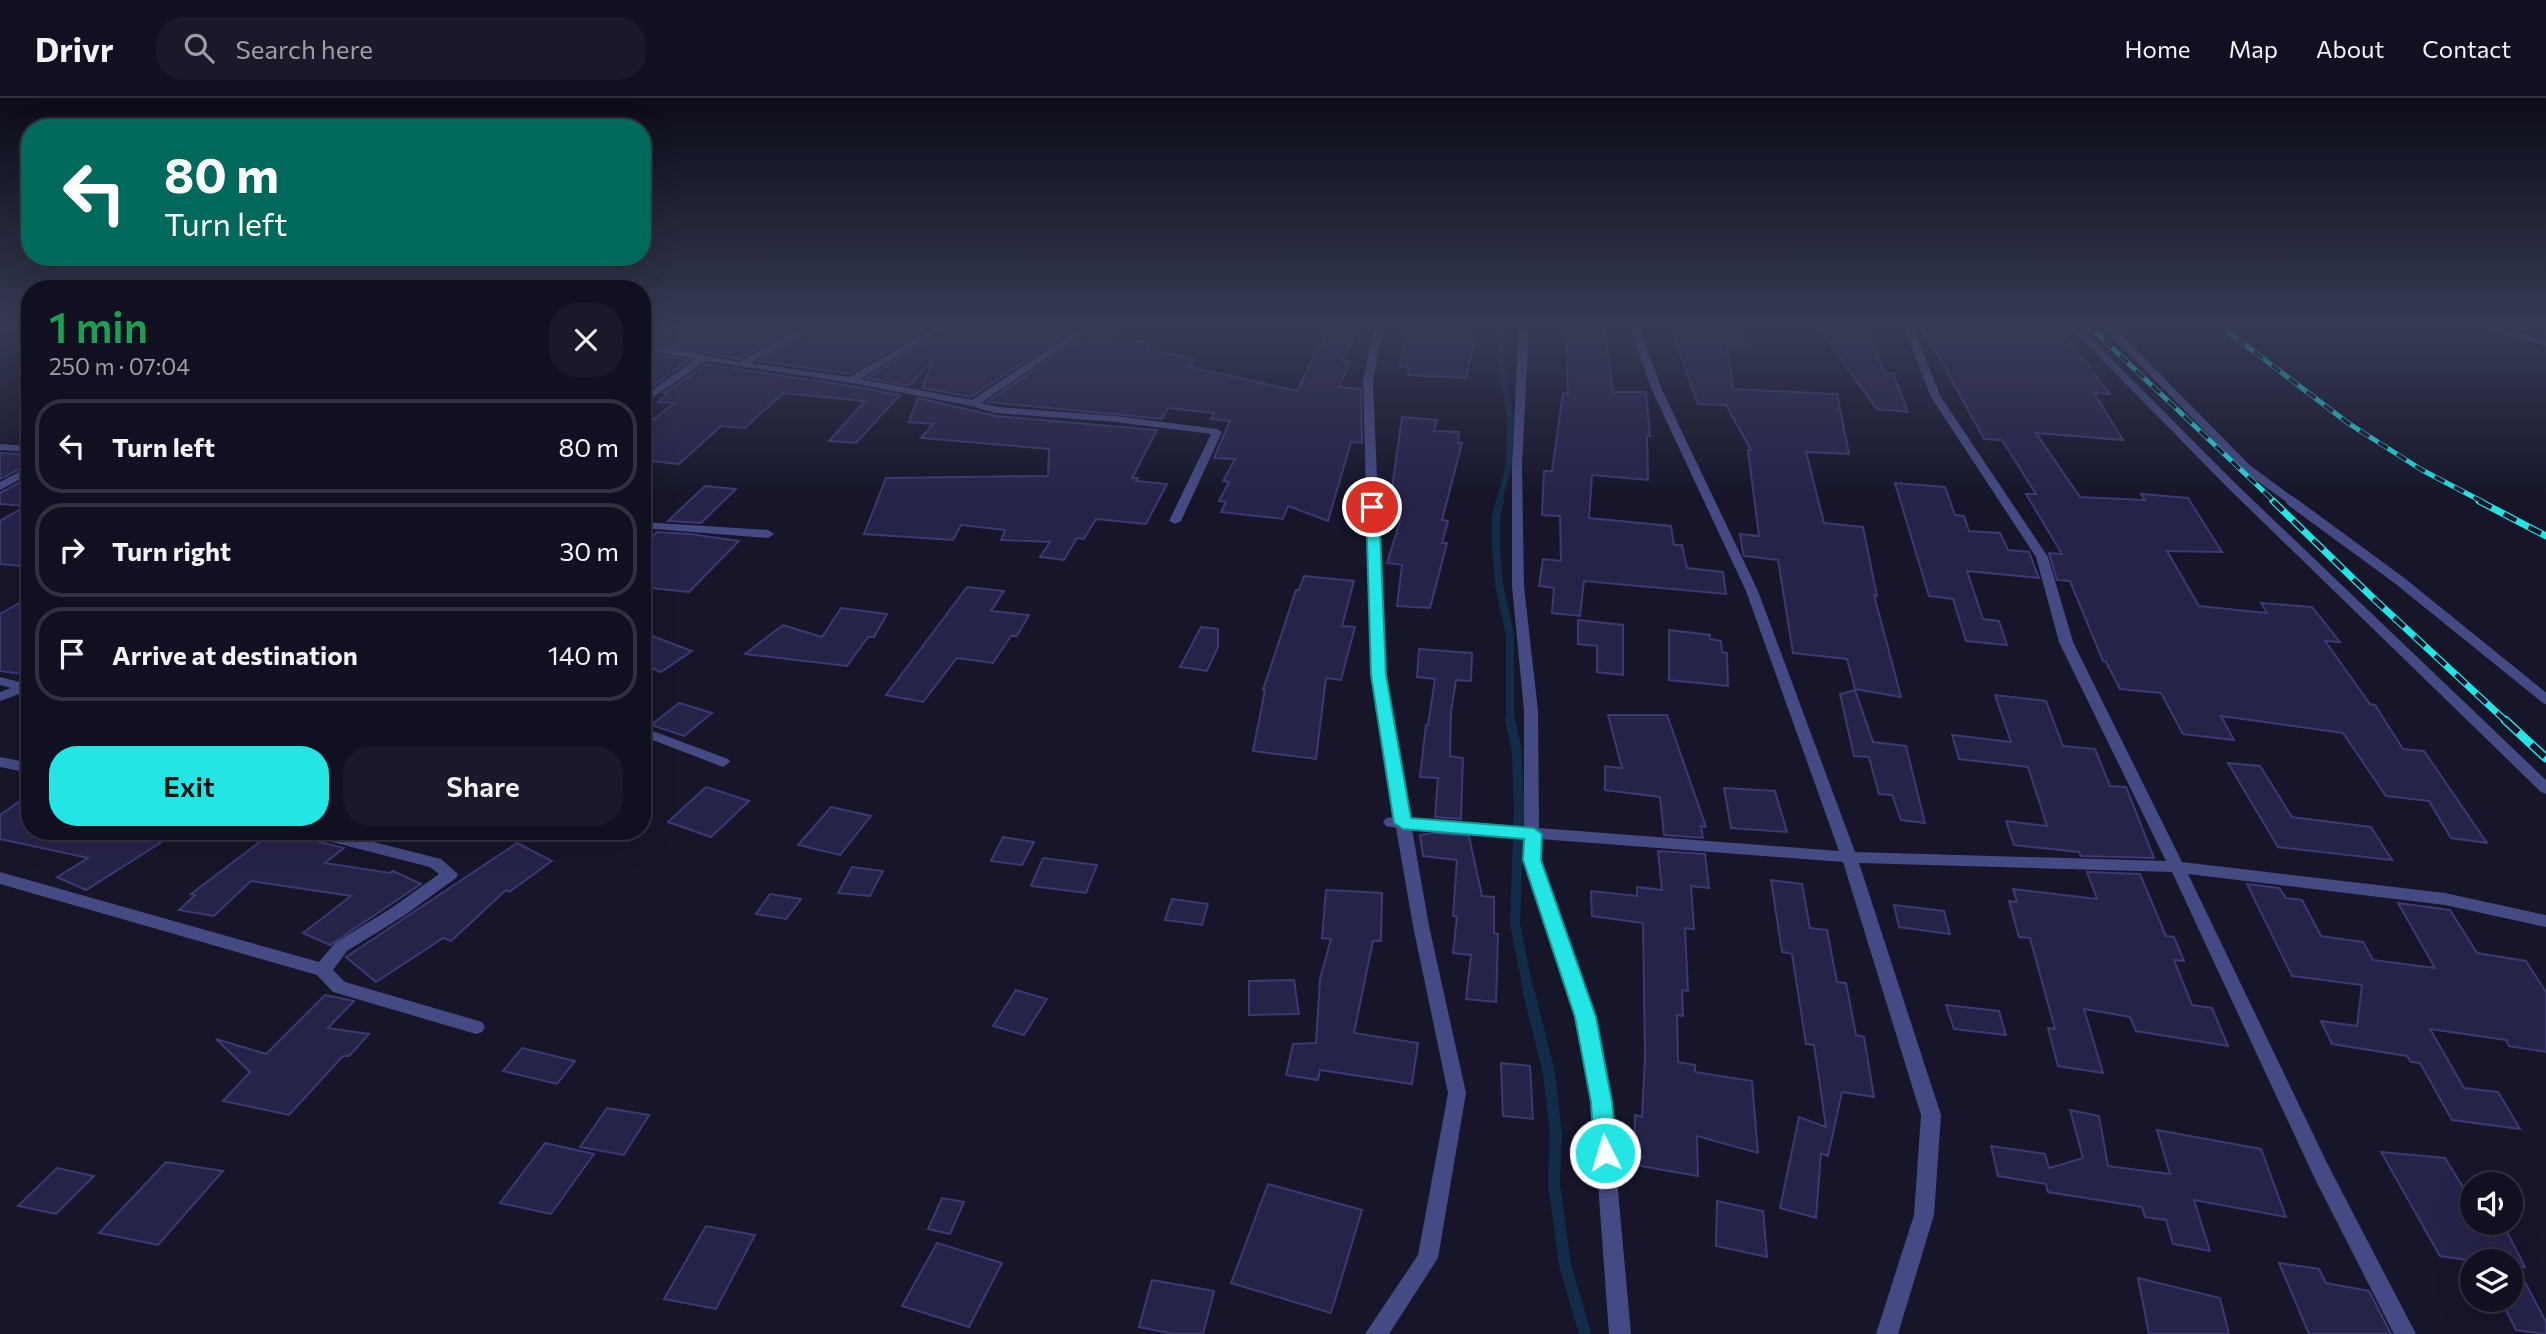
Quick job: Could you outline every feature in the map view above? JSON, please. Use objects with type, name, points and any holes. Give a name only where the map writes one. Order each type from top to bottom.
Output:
[{"type":"street","points":[[651,396],[670,383]]},
{"type":"street","points":[[864,383],[996,410],[1115,419],[1217,432],[1175,521]]},
{"type":"street","points":[[974,404],[1006,383]]},
{"type":"street","points":[[1368,383],[1378,675],[1397,822],[1457,1093],[1429,1258],[1376,1334]]},
{"type":"street","points":[[1521,383],[1517,465],[1518,586],[1531,711],[1534,834],[1532,860],[1586,1017],[1601,1102],[1620,1334]]},
{"type":"street","points":[[1654,383],[1752,591],[1849,857],[1931,1115],[1924,1216],[1887,1334]]},
{"type":"street","points":[[1930,383],[1936,397],[2042,557],[2066,642],[2177,867],[2321,1171],[2405,1334]]},
{"type":"street","points":[[2132,383],[2241,495],[2546,789]]},
{"type":"street","points":[[0,447],[21,448]]},
{"type":"street","points":[[0,486],[21,474]]},
{"type":"street","points":[[651,526],[768,534]]},
{"type":"street","points":[[0,681],[21,685]]},
{"type":"street","points":[[0,697],[21,688]]},
{"type":"street","points":[[651,734],[723,762]]},
{"type":"street","points":[[0,762],[21,766]]},
{"type":"street","points":[[1397,822],[1849,857],[2177,867],[2445,899],[2546,921]]},
{"type":"street","points":[[323,970],[341,947],[399,911],[450,874],[435,863],[344,840]]},
{"type":"street","points":[[0,878],[323,970],[339,987],[476,1027]]},
{"type":"lane","points":[[2162,383],[2248,469],[2400,582],[2546,699]]},
{"type":"building","points":[[679,383],[829,383],[900,395],[856,443],[829,441],[865,401],[783,393],[745,428],[721,426],[679,464],[651,461],[651,422],[674,403],[658,402],[668,393],[664,393]]},
{"type":"building","points":[[892,383],[912,383],[909,386]]},
{"type":"building","points":[[924,383],[993,383],[971,397],[922,388]]},
{"type":"building","points":[[1015,383],[1260,383],[1297,391],[1301,383],[1341,383],[1339,387],[1361,389],[1362,443],[1351,442],[1328,521],[1288,506],[1283,519],[1221,512],[1226,502],[1219,501],[1229,482],[1223,481],[1235,459],[1214,458],[1230,421],[1211,419],[1214,413],[1168,408],[1162,419],[987,402]]},
{"type":"building","points":[[1568,383],[1612,383],[1613,392],[1646,392],[1650,436],[1647,436],[1648,480],[1592,475],[1589,518],[1671,526],[1674,545],[1682,545],[1687,568],[1723,572],[1726,594],[1584,581],[1580,616],[1552,613],[1554,588],[1539,586],[1543,559],[1561,561],[1560,516],[1542,515],[1544,471],[1552,471],[1563,393],[1568,394]]},
{"type":"building","points":[[1690,383],[1732,383],[1733,389],[1837,394],[1849,454],[1806,452],[1824,523],[1863,527],[1877,596],[1874,595],[1901,697],[1855,689],[1847,659],[1793,653],[1778,560],[1744,556],[1743,553],[1740,534],[1759,536],[1748,450],[1751,450],[1726,405],[1698,404]]},
{"type":"building","points":[[1858,383],[1897,383],[1908,412],[1877,409]]},
{"type":"building","points":[[1953,383],[2101,383],[2110,394],[2094,393],[2123,440],[2036,433],[2080,497],[2145,500],[2141,494],[2188,498],[2222,552],[2167,551],[2199,606],[2267,613],[2261,603],[2312,607],[2340,642],[2325,641],[2370,704],[2375,705],[2403,749],[2424,751],[2487,843],[2451,838],[2429,801],[2386,796],[2343,733],[2221,716],[2234,740],[2183,734],[2161,693],[2120,689],[2103,661],[2070,581],[2057,580],[2049,553],[2062,554],[2026,494],[2036,494],[2002,440],[1984,439]]},
{"type":"building","points":[[918,398],[996,416],[1157,430],[1132,478],[1138,478],[1136,481],[1167,484],[1146,524],[1096,519],[1084,539],[1077,538],[1064,560],[1040,557],[1050,542],[1001,540],[1005,530],[961,525],[953,540],[864,534],[886,478],[1048,476],[1049,449],[921,438],[933,424],[909,422]]},
{"type":"building","points":[[1402,417],[1437,420],[1434,431],[1459,432],[1458,443],[1462,443],[1442,520],[1448,521],[1442,543],[1447,543],[1430,608],[1397,606],[1402,565],[1387,563],[1401,518],[1392,517],[1397,504],[1390,503]]},
{"type":"building","points":[[0,453],[21,454],[21,468],[0,479]]},
{"type":"building","points":[[21,482],[21,506],[0,504],[0,493]]},
{"type":"building","points":[[1895,483],[1945,487],[1955,515],[1964,516],[1969,531],[2000,533],[2008,550],[2029,552],[2039,578],[1967,571],[1983,619],[1999,621],[2007,645],[1966,641],[1953,599],[1929,596]]},
{"type":"building","points":[[705,486],[736,489],[701,523],[668,521]]},
{"type":"building","points":[[21,509],[21,566],[0,564],[0,521]]},
{"type":"building","points":[[657,532],[739,541],[689,592],[651,588],[651,538]]},
{"type":"building","points":[[1304,576],[1354,581],[1342,626],[1355,627],[1341,680],[1326,678],[1316,759],[1253,751],[1263,690],[1296,590],[1299,590]]},
{"type":"building","points":[[967,587],[1004,591],[991,611],[1029,615],[1017,636],[1011,636],[993,663],[957,658],[923,702],[886,695]]},
{"type":"building","points":[[21,602],[21,674],[0,671],[0,614]]},
{"type":"building","points":[[841,608],[887,614],[874,637],[868,637],[847,666],[745,654],[783,625],[822,637]]},
{"type":"building","points":[[1578,620],[1623,625],[1623,675],[1597,672],[1597,646],[1578,644]]},
{"type":"building","points":[[1201,627],[1218,629],[1218,647],[1207,671],[1180,667]]},
{"type":"building","points":[[1669,630],[1710,635],[1710,639],[1721,641],[1722,652],[1727,653],[1728,686],[1669,680]]},
{"type":"building","points":[[651,635],[692,651],[661,672],[651,668]]},
{"type":"building","points":[[1419,649],[1472,653],[1471,681],[1456,680],[1451,712],[1450,756],[1463,758],[1461,819],[1435,817],[1438,778],[1420,777],[1435,679],[1417,677]]},
{"type":"building","points":[[1855,690],[1873,742],[1906,746],[1925,823],[1901,820],[1892,795],[1879,794],[1869,757],[1854,756],[1840,694]]},
{"type":"building","points":[[1995,695],[2046,701],[2063,746],[2095,749],[2110,786],[2126,787],[2154,858],[2081,856],[2079,852],[2014,845],[2006,821],[2047,826],[2028,767],[1959,759],[1952,735],[2011,742]]},
{"type":"building","points":[[679,703],[712,713],[684,736],[651,725]]},
{"type":"building","points":[[1608,715],[1667,715],[1706,827],[1701,826],[1703,838],[1664,835],[1660,797],[1605,790],[1605,766],[1622,768]]},
{"type":"building","points":[[2228,763],[2260,766],[2292,817],[2371,827],[2392,860],[2278,847]]},
{"type":"building","points":[[706,787],[749,801],[711,837],[668,822]]},
{"type":"building","points":[[1724,788],[1775,791],[1787,832],[1731,828]]},
{"type":"building","points":[[21,800],[21,840],[165,840],[86,890],[57,877],[88,858],[0,839],[0,815]]},
{"type":"building","points":[[831,807],[871,816],[840,855],[798,845]]},
{"type":"building","points":[[1434,833],[1469,836],[1482,896],[1494,897],[1494,933],[1498,934],[1496,1002],[1466,999],[1471,955],[1453,953],[1457,917],[1453,916],[1457,860],[1423,856],[1420,835]]},
{"type":"building","points":[[1003,837],[1034,842],[1022,865],[991,861]]},
{"type":"building","points":[[262,840],[311,840],[344,848],[325,863],[390,873],[393,871],[421,884],[330,945],[303,933],[351,896],[251,881],[214,916],[179,910],[195,895],[191,894]]},
{"type":"building","points":[[517,843],[552,861],[509,892],[506,890],[451,941],[443,938],[376,982],[346,957]]},
{"type":"building","points":[[1658,851],[1705,854],[1709,888],[1691,886],[1694,929],[1685,928],[1688,991],[1682,990],[1683,1016],[1677,1015],[1678,1062],[1695,1065],[1695,1072],[1752,1081],[1758,1153],[1697,1136],[1698,1176],[1634,1165],[1635,1115],[1642,1117],[1645,1057],[1643,923],[1592,916],[1591,891],[1637,896],[1637,887],[1662,890]]},
{"type":"building","points":[[1043,858],[1097,865],[1086,893],[1031,886]]},
{"type":"building","points":[[852,867],[883,871],[870,896],[838,893]]},
{"type":"building","points":[[2087,872],[2140,874],[2166,936],[2174,937],[2184,961],[2174,960],[2192,1005],[2212,1008],[2228,1046],[2136,1031],[2130,1017],[2084,1009],[2103,1073],[2058,1066],[2048,1028],[2055,1029],[2030,938],[2019,937],[2009,901],[2017,902],[2013,889],[2097,899]]},
{"type":"building","points":[[1771,880],[1802,884],[1810,928],[1827,930],[1837,982],[1846,983],[1856,1035],[1864,1037],[1874,1097],[1842,1092],[1828,1156],[1821,1153],[1816,1218],[1780,1208],[1799,1117],[1826,1127],[1814,1045],[1806,1044],[1792,954],[1782,952]]},
{"type":"building","points":[[2247,884],[2279,888],[2286,898],[2302,900],[2321,936],[2363,942],[2373,960],[2435,968],[2398,903],[2450,910],[2477,953],[2526,961],[2546,992],[2546,1052],[2509,1046],[2506,1040],[2430,1029],[2464,1088],[2498,1092],[2520,1129],[2452,1120],[2420,1063],[2411,1062],[2407,1056],[2332,1044],[2321,1021],[2357,1026],[2362,985],[2292,976]]},
{"type":"building","points":[[1326,890],[1382,893],[1381,941],[1373,941],[1354,1033],[1418,1043],[1412,1084],[1320,1070],[1318,1080],[1286,1075],[1293,1044],[1316,1043],[1320,979],[1331,939],[1322,938]]},
{"type":"building","points":[[770,894],[801,899],[786,919],[756,914]]},
{"type":"building","points":[[1172,899],[1208,904],[1202,925],[1165,920]]},
{"type":"building","points":[[1894,905],[1944,911],[1950,934],[1899,927]]},
{"type":"building","points":[[1294,980],[1299,1014],[1249,1015],[1249,981]]},
{"type":"building","points":[[1016,990],[1047,999],[1024,1035],[993,1026]]},
{"type":"building","points":[[325,995],[354,1001],[328,1028],[369,1034],[349,1056],[343,1056],[289,1115],[223,1101],[250,1072],[216,1039],[266,1054]]},
{"type":"building","points":[[1946,1005],[1999,1011],[2006,1035],[1954,1029]]},
{"type":"building","points":[[522,1048],[575,1061],[557,1084],[503,1071]]},
{"type":"building","points":[[1501,1063],[1530,1066],[1533,1119],[1503,1116]]},
{"type":"building","points":[[607,1108],[649,1115],[624,1155],[580,1147]]},
{"type":"building","points":[[2070,1110],[2099,1116],[2108,1166],[2170,1174],[2157,1130],[2261,1149],[2286,1217],[2194,1200],[2210,1251],[2173,1244],[2166,1220],[2145,1217],[2142,1207],[2048,1192],[2046,1184],[1998,1176],[1991,1146],[2045,1154],[2049,1168],[2083,1158]]},
{"type":"building","points":[[545,1143],[594,1154],[551,1214],[500,1203]]},
{"type":"building","points":[[2381,1152],[2445,1158],[2460,1182],[2460,1235],[2509,1235],[2516,1249],[2460,1249],[2460,1259],[2440,1256]]},
{"type":"building","points":[[166,1162],[223,1171],[158,1245],[99,1233]]},
{"type":"building","points":[[57,1168],[94,1176],[56,1214],[18,1206]]},
{"type":"building","points":[[1268,1184],[1362,1210],[1331,1313],[1231,1283]]},
{"type":"building","points":[[942,1198],[964,1202],[950,1234],[928,1229]]},
{"type":"building","points":[[1717,1201],[1763,1211],[1767,1257],[1716,1246]]},
{"type":"building","points":[[706,1226],[755,1235],[716,1309],[664,1299]]},
{"type":"building","points":[[937,1243],[1002,1263],[969,1327],[902,1306]]},
{"type":"building","points":[[2279,1263],[2319,1269],[2326,1283],[2369,1291],[2391,1334],[2309,1334]]},
{"type":"building","points":[[2138,1278],[2220,1298],[2229,1334],[2149,1334]]},
{"type":"building","points":[[2523,1278],[2546,1322],[2546,1334],[2516,1330],[2507,1312],[2523,1312]]},
{"type":"building","points":[[1152,1280],[1214,1291],[1203,1334],[1174,1334],[1139,1327]]},
{"type":"waterway","points":[[1499,502],[1509,465],[1510,417],[1504,383]]},
{"type":"waterway","points":[[1500,501],[1496,516],[1496,546],[1499,585],[1510,635],[1510,720]]},
{"type":"waterway","points":[[1510,720],[1517,751],[1519,810],[1515,924],[1529,995]]},
{"type":"waterway","points":[[1529,993],[1549,1073],[1556,1134],[1554,1184],[1565,1265],[1585,1334]]},
{"type":"railway","points":[[2149,383],[2275,502]]},
{"type":"railway","points":[[2295,383],[2348,423],[2422,470],[2483,502]]},
{"type":"railway","points":[[2273,501],[2507,722]]},
{"type":"railway","points":[[2479,501],[2546,536]]},
{"type":"railway","points":[[2505,720],[2546,758]]},
{"type":"route","points":[[1372,507],[1378,675],[1403,823],[1534,834],[1532,860],[1586,1017],[1601,1102],[1605,1153]]}]
